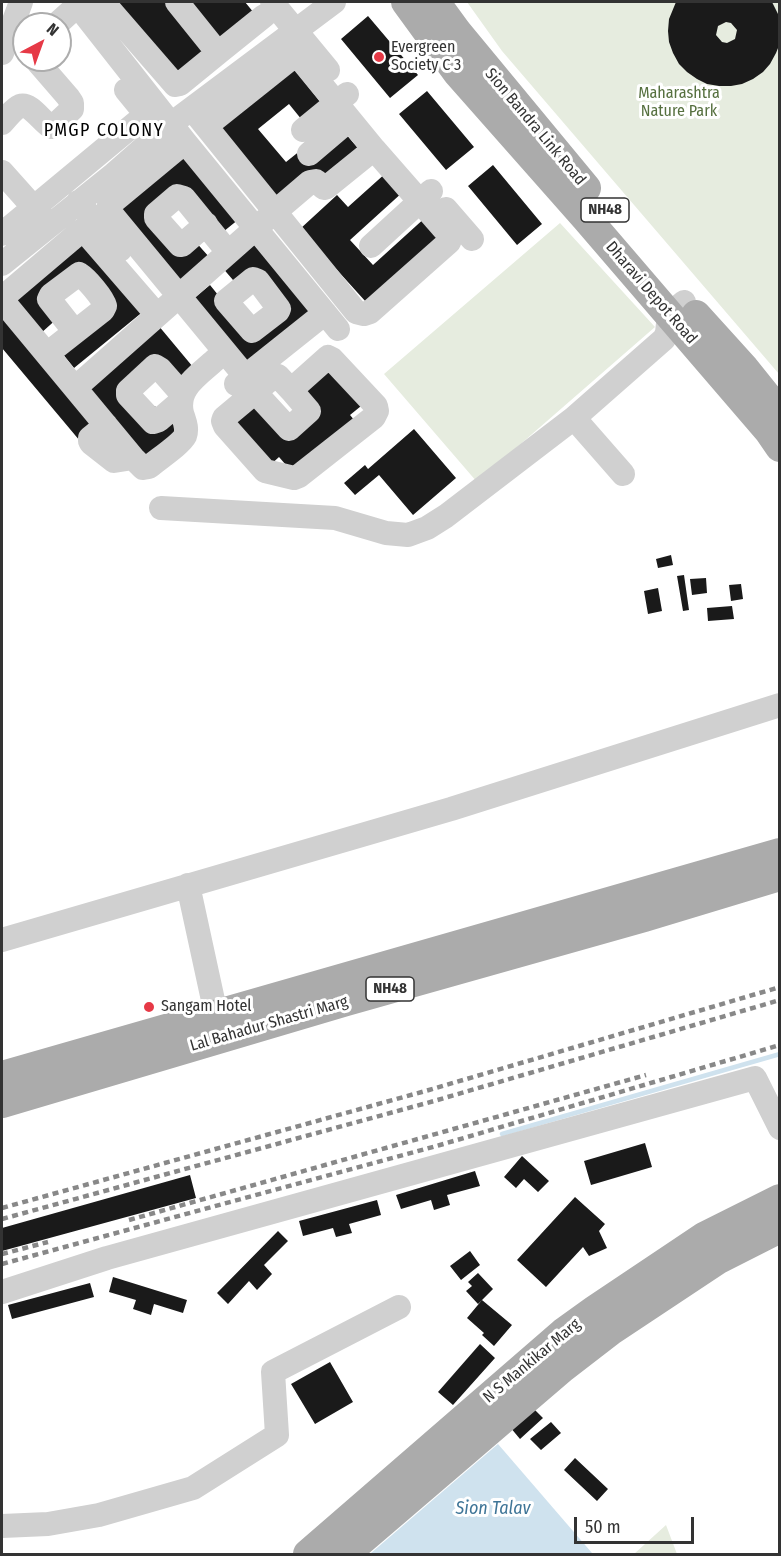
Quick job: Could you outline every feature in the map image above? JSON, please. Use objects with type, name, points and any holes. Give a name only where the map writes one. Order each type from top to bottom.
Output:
[{"type":"main road","name":"Dharavi Depot Road","points":[[406,2],[458,72],[676,308],[780,447]]},
{"type":"main road","name":"Sion Bandra Link Road","points":[[435,2],[570,169],[676,308],[744,368],[780,413]]},
{"type":"main road","name":"Lal Bahadur Shastri Marg","points":[[2,1103],[290,1006],[780,853]]},
{"type":"main road","name":"Lal Bahadur Shastri Marg","points":[[2,1077],[216,1014],[290,1006],[633,920],[780,876]]},
{"type":"main road","name":"N S Mankikar Marg","points":[[335,1550],[554,1358],[596,1310],[646,1292],[704,1237],[780,1199]]},
{"type":"main road","points":[[646,1292],[780,1228]]},
{"type":"street","points":[[2,53],[21,2]]},
{"type":"street","points":[[103,2],[176,85],[218,52],[263,6],[290,36],[374,149],[472,239]]},
{"type":"street","points":[[177,2],[218,52]]},
{"type":"street","points":[[199,118],[290,36],[334,2]]},
{"type":"street","points":[[69,11],[178,133],[331,321],[246,388],[224,418],[225,426],[265,471],[294,478],[299,477],[374,417],[377,411],[376,405],[331,357],[326,358],[291,390]]},
{"type":"street","points":[[2,264],[42,217],[144,116],[144,112],[69,11]]},
{"type":"street","points":[[2,234],[78,202],[199,118],[294,57],[302,61],[426,196],[450,235],[450,240],[370,312],[364,314],[356,312],[199,118]]},
{"type":"street","points":[[2,123],[23,105],[28,106],[46,125],[51,127],[72,109],[68,97],[46,72]]},
{"type":"street","points":[[303,130],[344,106]]},
{"type":"street","points":[[309,154],[344,106]]},
{"type":"street","points":[[110,238],[109,205],[178,133]]},
{"type":"street","points":[[75,388],[310,182],[316,181],[324,188],[327,187],[374,149]]},
{"type":"street","points":[[2,174],[42,217]]},
{"type":"street","points":[[370,246],[426,196]]},
{"type":"street","points":[[78,202],[168,306],[192,323],[246,388]]},
{"type":"street","points":[[206,224],[236,292],[262,324]]},
{"type":"street","points":[[110,238],[81,231],[2,299],[143,468],[149,467],[182,440],[186,434],[186,427],[181,398],[189,384],[215,360]]},
{"type":"street","points":[[161,508],[335,518],[386,532],[408,535],[427,528],[574,418],[664,339],[667,333],[667,320],[676,308]]},
{"type":"street","points":[[192,323],[215,360],[289,429],[309,411],[278,376],[246,388]]},
{"type":"street","points":[[47,354],[75,332]]},
{"type":"street","points":[[574,418],[623,474]]},
{"type":"street","points":[[2,940],[463,806],[780,705]]},
{"type":"street","points":[[188,885],[216,1014]]},
{"type":"street","points":[[2,1292],[107,1258],[755,1078],[780,1128]]},
{"type":"street","points":[[2,1526],[48,1524],[99,1515],[193,1488],[277,1435],[273,1372],[399,1307]]},
{"type":"green space","name":"Maharashtra Nature Park","points":[[467,2],[779,2],[779,374],[502,51]]},
{"type":"green space","points":[[560,223],[655,327],[477,482],[384,374]]},
{"type":"green space","points":[[666,1525],[677,1554],[634,1554]]},
{"type":"water","name":"Sion Talav","points":[[498,1444],[592,1553],[371,1553]]},
{"type":"building","points":[[112,2],[165,2],[209,55],[178,80]]},
{"type":"building","points":[[188,2],[245,2],[254,13],[219,40]]},
{"type":"building","points":[[676,2],[772,2],[780,18],[780,43],[770,64],[753,79],[731,86],[707,84],[687,72],[679,64],[669,42],[669,19]],"holes":[[[726,22],[731,23],[737,30],[735,39],[727,43],[722,42],[716,35],[718,26]]]},
{"type":"building","name":"Evergreen Society C 3","points":[[368,16],[418,75],[390,98],[341,39]]},
{"type":"building","points":[[290,64],[322,104],[302,120],[289,104],[258,129],[286,162],[301,150],[345,133],[362,153],[280,202],[216,124]]},
{"type":"building","points":[[427,91],[474,147],[446,170],[399,114]]},
{"type":"building","points":[[182,151],[239,219],[218,236],[179,190],[151,214],[193,239],[210,258],[175,287],[111,211]]},
{"type":"building","points":[[493,165],[542,224],[517,245],[468,186]]},
{"type":"building","points":[[387,172],[404,191],[350,240],[373,265],[427,216],[445,236],[366,302],[300,229],[337,195],[348,207]]},
{"type":"building","points":[[82,234],[145,310],[74,368],[58,348],[111,305],[80,270],[45,297],[60,316],[40,334],[8,295]]},
{"type":"building","points":[[257,237],[319,313],[245,373],[188,303],[210,285],[252,337],[286,309],[239,287],[221,266]]},
{"type":"building","points":[[2,308],[98,423],[80,441],[2,348]]},
{"type":"building","points":[[158,325],[198,373],[181,387],[158,360],[124,391],[168,413],[184,433],[148,463],[84,387]]},
{"type":"building","points":[[334,364],[366,402],[350,415],[355,421],[293,473],[279,457],[267,468],[231,425],[257,397],[288,434],[303,390]]},
{"type":"building","points":[[414,429],[456,478],[413,515],[379,475],[355,495],[344,483],[365,465],[368,469]]},
{"type":"building","points":[[671,555],[673,565],[658,568],[656,559]]},
{"type":"building","points":[[684,575],[689,610],[683,611],[677,576]]},
{"type":"building","points":[[706,578],[707,593],[692,595],[690,579]]},
{"type":"building","points":[[741,584],[743,599],[731,601],[729,585]]},
{"type":"building","points":[[658,588],[662,611],[648,614],[644,591]]},
{"type":"building","points":[[732,606],[734,619],[708,621],[707,608]]},
{"type":"building","points":[[645,1143],[652,1167],[591,1185],[584,1161]]},
{"type":"building","points":[[522,1156],[549,1181],[538,1192],[524,1179],[516,1188],[504,1177]]},
{"type":"building","points":[[475,1171],[480,1186],[447,1195],[450,1205],[434,1210],[431,1200],[401,1209],[396,1195]]},
{"type":"building","points":[[190,1175],[196,1198],[2,1251],[2,1228]]},
{"type":"building","points":[[575,1197],[605,1224],[599,1231],[607,1248],[589,1256],[583,1247],[546,1287],[517,1260]]},
{"type":"building","points":[[377,1200],[381,1215],[349,1224],[352,1233],[336,1237],[333,1228],[303,1236],[299,1221]]},
{"type":"building","points":[[278,1231],[288,1241],[264,1265],[272,1274],[257,1290],[249,1281],[228,1304],[217,1293]]},
{"type":"building","points":[[470,1251],[480,1265],[461,1280],[450,1266]]},
{"type":"building","points":[[478,1273],[493,1289],[478,1304],[466,1291],[472,1286],[468,1282]]},
{"type":"building","points":[[113,1277],[187,1300],[183,1313],[154,1304],[151,1315],[133,1309],[136,1300],[109,1292]]},
{"type":"building","points":[[90,1283],[94,1297],[12,1319],[8,1305]]},
{"type":"building","points":[[482,1300],[512,1325],[494,1346],[482,1335],[484,1333],[467,1318]]},
{"type":"building","points":[[480,1344],[495,1358],[453,1405],[438,1392]]},
{"type":"building","points":[[330,1362],[353,1402],[315,1424],[291,1384]]},
{"type":"building","points":[[532,1407],[543,1418],[520,1439],[510,1427]]},
{"type":"building","points":[[551,1422],[561,1433],[541,1450],[530,1439]]},
{"type":"building","points":[[575,1458],[608,1489],[597,1501],[564,1470]]},
{"type":"waterway","points":[[502,1134],[780,1054]]},
{"type":"railway","points":[[2,1208],[429,1090],[780,987]]},
{"type":"railway","points":[[2,1219],[434,1101],[780,1000]]},
{"type":"railway","points":[[2,1264],[440,1145],[780,1045]]},
{"type":"railway","points":[[129,1220],[646,1075]]},
{"type":"railway","points":[[2,1254],[48,1242]]},
{"type":"place","name":"Evergreen Society C 3","points":[[379,57]]},
{"type":"place","name":"Sangam Hotel","points":[[149,1007]]},
{"type":"district","name":"PMGP COLONY","points":[[104,131]]}]
